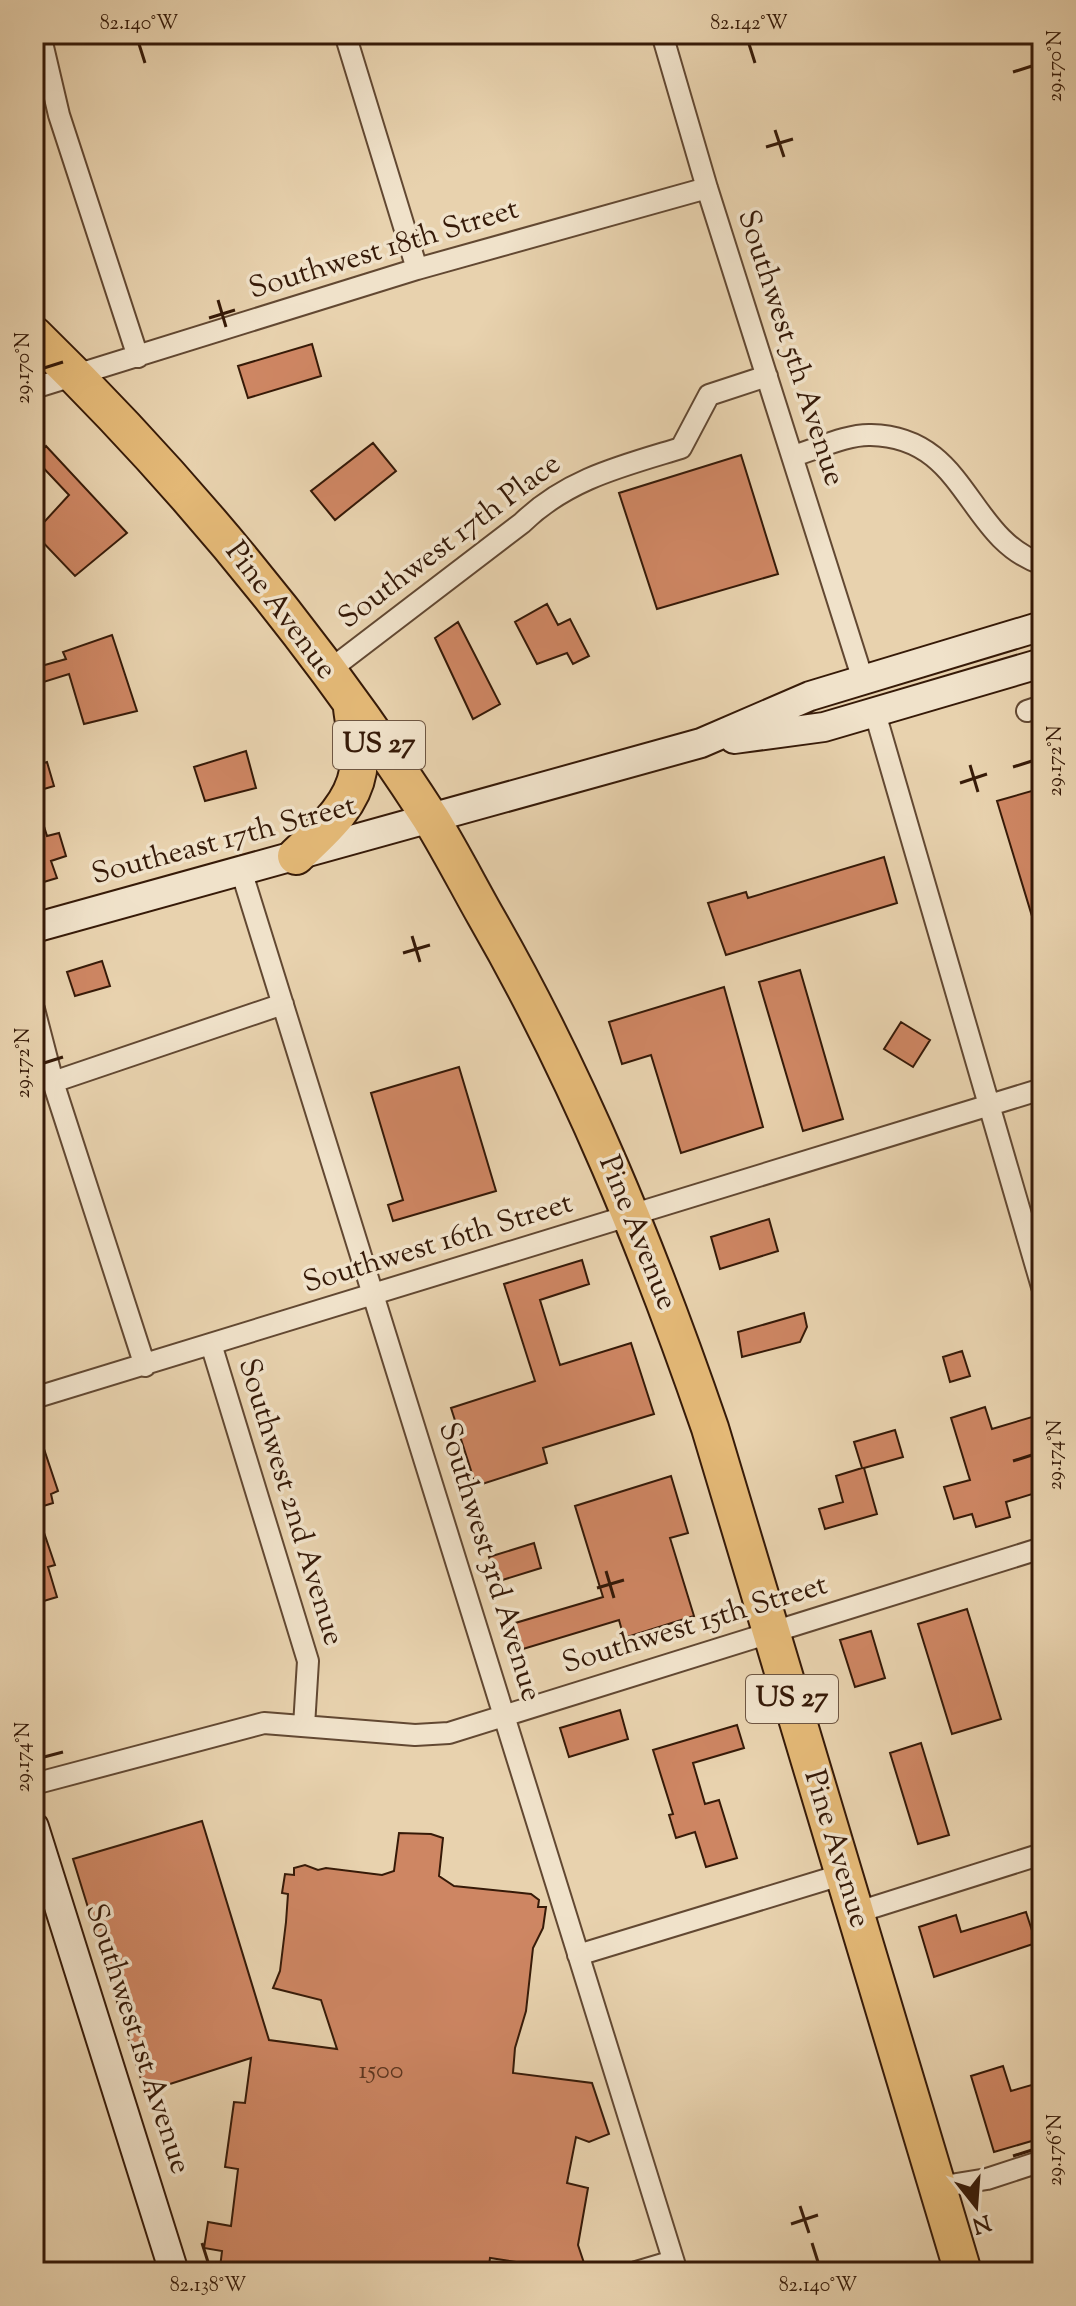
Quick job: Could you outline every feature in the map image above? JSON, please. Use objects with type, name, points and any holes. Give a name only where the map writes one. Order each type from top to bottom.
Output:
[{"type":"highway","name":"Pine Avenue","points":[[34,335],[76,376],[217,530],[327,672],[432,820],[538,1011],[632,1216],[688,1363],[963,2272]]},
{"type":"highway","points":[[296,856],[336,817],[350,794],[358,769],[352,706]]},
{"type":"main road","points":[[701,743],[810,696],[1042,626]]},
{"type":"main road","points":[[701,743],[824,727],[1042,663]]},
{"type":"main road","name":"Southeast 17th Street","points":[[34,928],[701,743]]},
{"type":"main road","name":"Southwest 1st Avenue","points":[[34,1827],[174,2272]]},
{"type":"street","points":[[40,34],[59,115],[138,357]]},
{"type":"street","points":[[345,34],[417,269]]},
{"type":"street","name":"Southwest 5th Avenue","points":[[662,34],[707,188],[863,680]]},
{"type":"street","name":"Southwest 18th Street","points":[[34,388],[417,269],[707,188]]},
{"type":"street","name":"Southwest 17th Place","points":[[327,672],[522,523],[544,501],[586,477],[681,448],[709,395],[767,376]]},
{"type":"street","points":[[793,456],[869,434],[908,440],[943,461],[996,533],[1028,559],[1042,564]]},
{"type":"street","points":[[875,713],[1042,1287]]},
{"type":"street","name":"Southwest 3rd Avenue","points":[[241,870],[675,2266]]},
{"type":"street","points":[[53,1082],[283,1004]]},
{"type":"street","points":[[34,1009],[53,1082],[145,1366]]},
{"type":"street","name":"Southwest 16th Street","points":[[34,1398],[1042,1089]]},
{"type":"street","name":"Southwest 2nd Avenue","points":[[211,1344],[308,1661],[304,1726]]},
{"type":"street","name":"Southwest 15th Street","points":[[34,1784],[264,1723],[432,1735],[1042,1548]]},
{"type":"street","points":[[855,1913],[1042,1854]]},
{"type":"street","points":[[578,1955],[844,1874]]},
{"type":"street","points":[[938,2187],[987,2179],[1042,2161]]},
{"type":"street","points":[[636,2272],[675,2266]]},
{"type":"building","points":[[312,344],[321,376],[248,398],[238,366]]},
{"type":"building","points":[[373,443],[396,471],[335,520],[311,491]]},
{"type":"building","points":[[46,446],[127,533],[75,576],[34,533],[69,495],[34,458]]},
{"type":"building","points":[[741,455],[778,574],[657,609],[619,493]]},
{"type":"building","points":[[547,604],[558,625],[570,619],[589,656],[573,664],[567,653],[537,664],[515,622]]},
{"type":"building","points":[[458,622],[500,704],[473,719],[435,638]]},
{"type":"building","points":[[112,635],[137,711],[84,724],[69,674],[34,685],[34,668],[66,659],[63,652]]},
{"type":"building","points":[[246,751],[256,788],[205,801],[194,767]]},
{"type":"building","points":[[47,762],[54,786],[34,792],[34,766]]},
{"type":"building","points":[[1042,788],[1042,935],[1038,936],[997,801]]},
{"type":"building","points":[[34,807],[38,807],[47,836],[59,833],[66,856],[51,861],[57,878],[34,885]]},
{"type":"building","points":[[884,857],[897,903],[726,955],[708,903],[746,892],[748,898]]},
{"type":"building","points":[[102,961],[110,986],[75,996],[67,972]]},
{"type":"building","points":[[800,970],[843,1119],[803,1131],[759,982]]},
{"type":"building","points":[[724,987],[763,1127],[681,1153],[651,1055],[622,1064],[609,1022]]},
{"type":"building","points":[[901,1022],[930,1040],[913,1067],[884,1049]]},
{"type":"building","points":[[459,1067],[496,1191],[393,1221],[388,1205],[403,1200],[371,1093]]},
{"type":"building","points":[[769,1219],[778,1251],[720,1269],[711,1237]]},
{"type":"building","points":[[582,1260],[589,1284],[540,1300],[560,1365],[631,1343],[654,1414],[543,1448],[547,1463],[476,1486],[451,1408],[535,1381],[504,1284]]},
{"type":"building","points":[[804,1313],[807,1327],[800,1342],[742,1357],[738,1332]]},
{"type":"building","points":[[962,1351],[970,1376],[950,1382],[943,1357]]},
{"type":"building","points":[[985,1407],[992,1429],[1042,1414],[1042,1491],[1006,1502],[1010,1517],[976,1527],[972,1514],[954,1519],[944,1487],[970,1480],[951,1418]]},
{"type":"building","points":[[34,1428],[37,1428],[58,1491],[51,1494],[53,1503],[34,1509]]},
{"type":"building","points":[[895,1430],[903,1457],[864,1468],[877,1514],[825,1529],[819,1509],[843,1502],[836,1476],[862,1468],[854,1442]]},
{"type":"building","points":[[671,1476],[688,1533],[670,1538],[694,1616],[624,1638],[619,1620],[513,1652],[505,1626],[603,1597],[575,1506]]},
{"type":"building","points":[[34,1512],[37,1512],[55,1565],[48,1567],[57,1597],[34,1604]]},
{"type":"building","points":[[534,1543],[541,1568],[496,1582],[489,1557]]},
{"type":"building","points":[[967,1609],[1001,1719],[952,1734],[918,1624]]},
{"type":"building","points":[[871,1631],[885,1678],[855,1687],[840,1640]]},
{"type":"building","points":[[620,1710],[628,1739],[569,1757],[560,1728]]},
{"type":"building","points":[[737,1725],[744,1748],[693,1763],[705,1804],[719,1800],[737,1858],[706,1867],[695,1832],[676,1838],[669,1815],[673,1814],[653,1750]]},
{"type":"building","points":[[921,1743],[949,1835],[918,1844],[890,1753]]},
{"type":"building","points":[[202,1821],[269,2040],[337,2049],[321,2000],[273,1988],[280,1971],[286,1922],[288,1894],[282,1893],[285,1874],[294,1875],[294,1868],[305,1865],[318,1870],[326,1868],[382,1875],[394,1871],[399,1833],[431,1834],[443,1838],[439,1876],[454,1886],[531,1894],[539,1900],[538,1907],[546,1907],[543,1928],[533,1948],[526,2011],[515,2048],[513,2073],[592,2083],[609,2134],[589,2142],[576,2137],[567,2183],[588,2188],[578,2245],[587,2272],[542,2272],[543,2266],[490,2258],[488,2272],[233,2272],[220,2268],[222,2251],[204,2248],[208,2222],[231,2226],[238,2169],[225,2167],[234,2102],[245,2103],[251,2058],[145,2092],[73,1859]]},
{"type":"building","points":[[1026,1912],[1036,1943],[934,1977],[919,1927],[956,1915],[961,1932]]},
{"type":"building","points":[[1003,2066],[1011,2091],[1042,2082],[1042,2138],[994,2152],[971,2076]]}]
